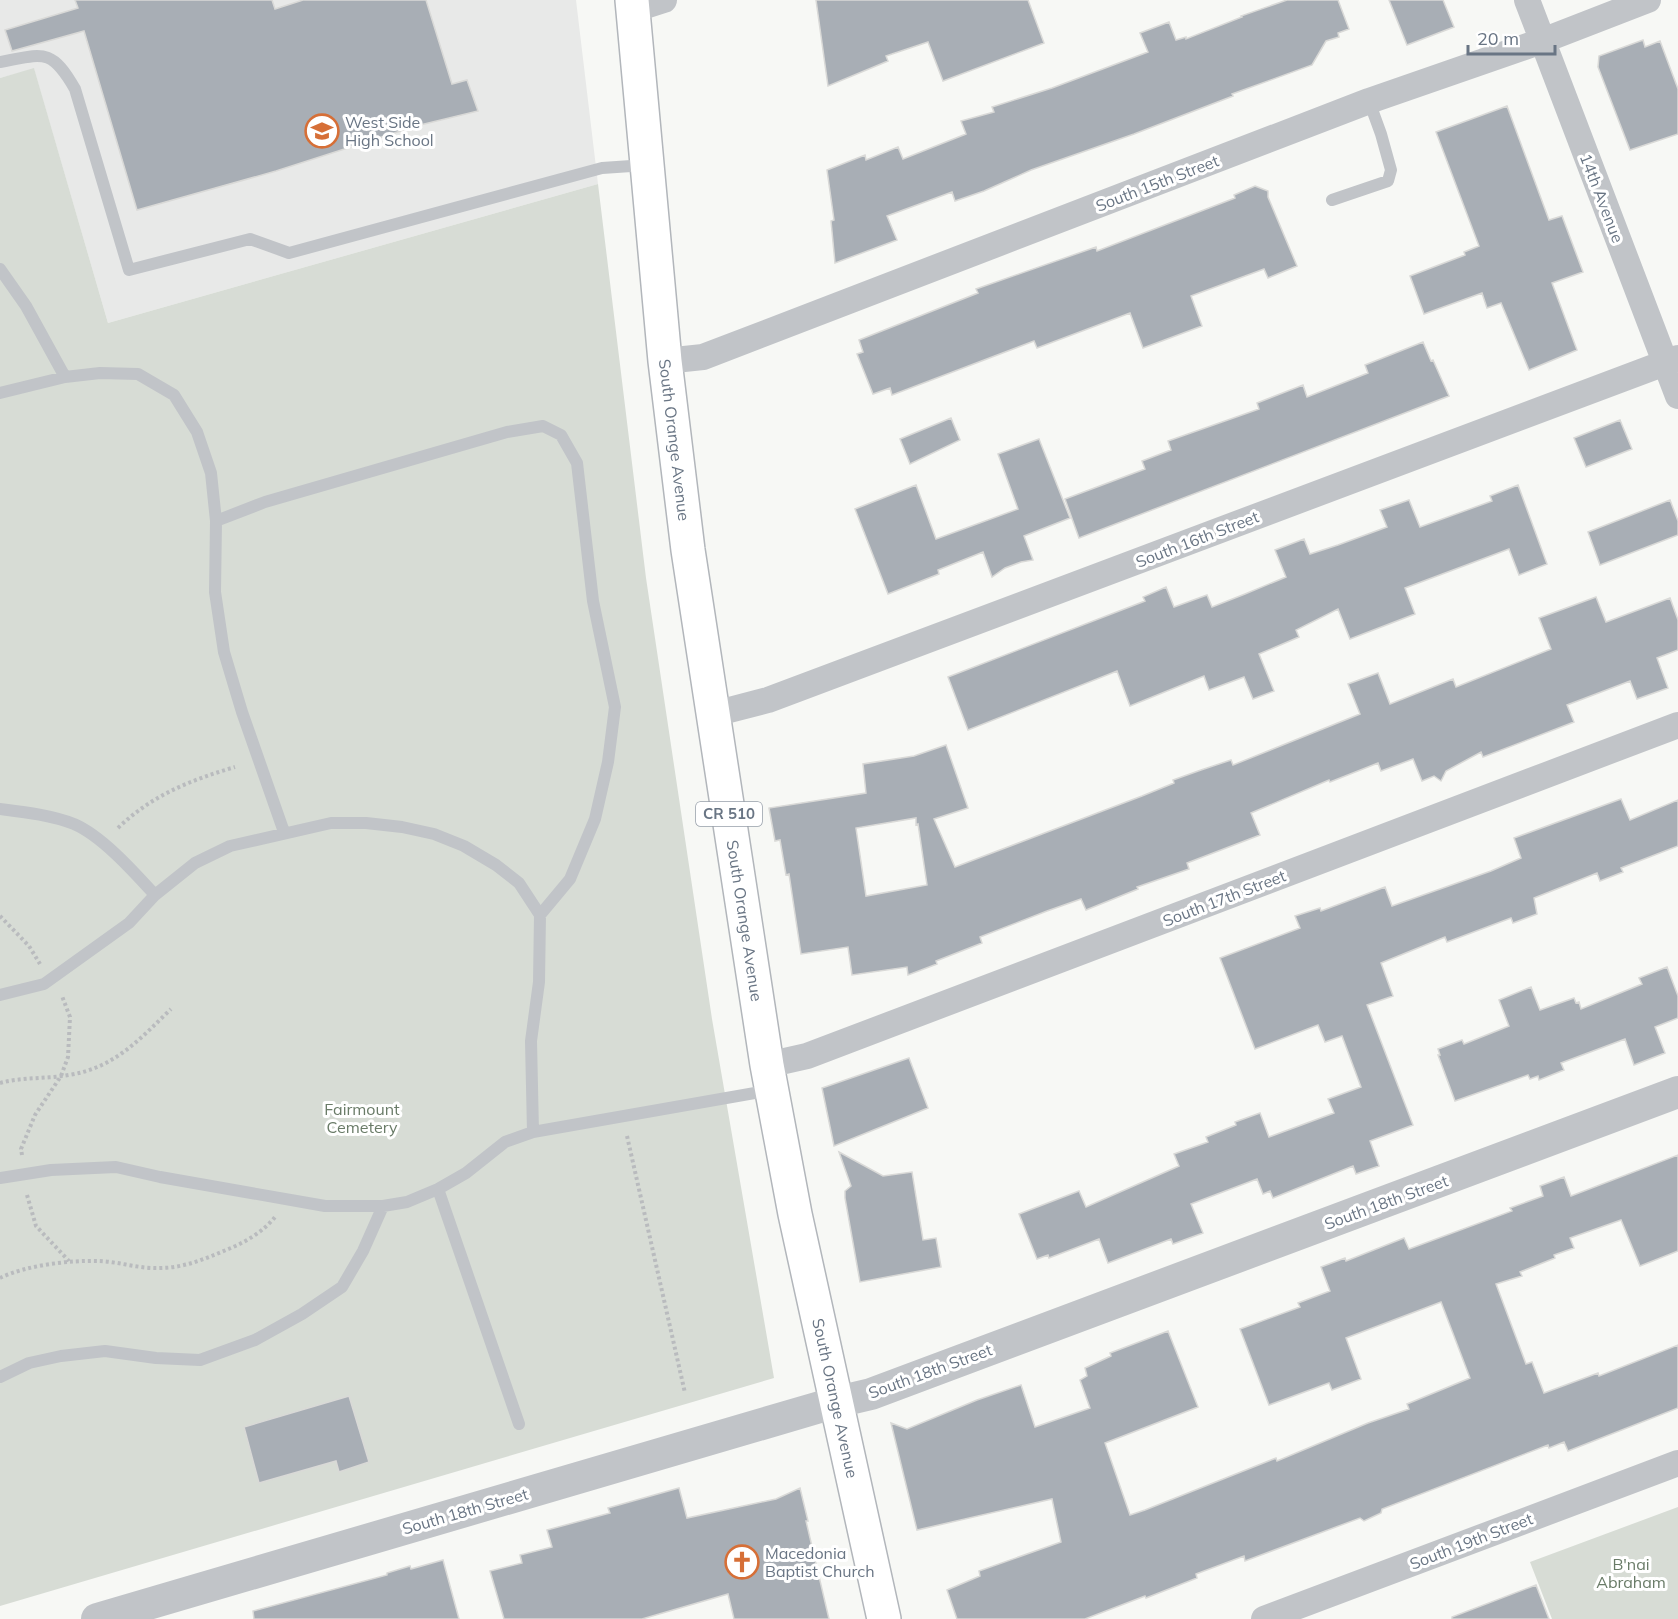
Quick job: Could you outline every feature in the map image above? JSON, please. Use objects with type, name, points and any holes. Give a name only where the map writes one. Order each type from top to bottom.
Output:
[{"type":"main road","name":"South Orange Avenue","points":[[632,5],[665,361],[688,550],[770,1078],[795,1214],[884,1619]]},
{"type":"street","points":[[632,5],[664,0]]},
{"type":"street","name":"14th Avenue","points":[[1527,0],[1672,360],[1678,396]]},
{"type":"street","name":"South 15th Street","points":[[665,361],[703,357],[1369,102],[1648,0]]},
{"type":"street","name":"South 16th Street","points":[[714,714],[768,700],[1672,360]]},
{"type":"street","name":"South 17th Street","points":[[770,1078],[807,1056],[1678,725]]},
{"type":"street","name":"South 18th Street","points":[[97,1619],[837,1402],[871,1394],[1678,1092]]},
{"type":"street","name":"South 19th Street","points":[[1264,1619],[1678,1462]]},
{"type":"lane","points":[[0,62],[40,54],[57,62],[67,75],[75,89],[129,270],[250,239],[289,253],[602,168],[647,165]]},
{"type":"lane","points":[[1332,200],[1388,181],[1391,170],[1369,102]]},
{"type":"lane","points":[[0,268],[26,306],[65,377]]},
{"type":"lane","points":[[0,393],[65,377],[100,373],[138,374],[174,396],[197,432],[211,474],[216,521],[214,592],[224,652],[242,712],[284,832]]},
{"type":"lane","points":[[216,521],[265,502],[507,432],[543,426],[561,435],[577,463],[593,601],[615,707],[608,762],[595,819],[570,879],[540,915]]},
{"type":"lane","points":[[0,809],[30,812],[75,824],[108,847],[155,895]]},
{"type":"lane","points":[[0,995],[44,984],[129,923],[155,895],[195,863],[230,846],[331,823],[366,823],[402,827],[434,834],[464,846],[496,865],[519,883],[540,915],[539,982],[531,1041],[533,1132]]},
{"type":"lane","points":[[0,1178],[22,1174],[116,1167],[326,1206],[383,1206],[407,1202],[438,1188],[466,1173],[505,1142],[533,1132],[622,1117],[770,1078]]},
{"type":"lane","points":[[438,1188],[519,1424]]},
{"type":"lane","points":[[0,1377],[29,1363],[61,1356],[105,1351],[156,1358],[200,1360],[255,1340],[303,1314],[342,1287],[363,1251],[383,1206]]},
{"type":"path","points":[[114,831],[157,796],[190,781],[235,766]]},
{"type":"path","points":[[0,916],[29,946],[42,967]]},
{"type":"path","points":[[60,993],[70,1017],[71,1035],[68,1057],[61,1076],[35,1115],[21,1149],[22,1174],[36,1226],[69,1261]]},
{"type":"path","points":[[0,1083],[91,1070],[117,1058],[131,1048],[171,1009]]},
{"type":"path","points":[[622,1117],[685,1393]]},
{"type":"path","points":[[0,1278],[69,1261],[101,1261],[158,1268],[177,1267],[231,1248],[255,1235],[270,1223],[288,1199]]},
{"type":"shaded area","name":"West Side High School","points":[[0,0],[576,0],[598,184],[108,323],[34,69],[0,78]]},
{"type":"green space","name":"Fairmount Cemetery","points":[[34,68],[108,323],[598,184],[646,578],[712,1019],[774,1378],[0,1606],[0,78]]},
{"type":"green space","name":"B'nai Abraham","points":[[1678,1507],[1678,1619],[1552,1619],[1530,1562]]},
{"type":"building","points":[[75,0],[272,0],[275,9],[303,0],[426,0],[452,84],[467,80],[478,111],[416,126],[276,171],[137,210],[84,31],[12,51],[5,30],[78,8]]},
{"type":"building","points":[[816,0],[1028,0],[1044,43],[943,81],[928,42],[886,56],[888,61],[828,86]]},
{"type":"building","points":[[1287,0],[1338,0],[1349,29],[1338,33],[1339,37],[1326,41],[1312,65],[1232,94],[1233,96],[1134,134],[1031,170],[984,191],[955,201],[952,192],[887,216],[897,240],[835,263],[831,221],[834,220],[827,170],[865,155],[866,160],[898,147],[903,159],[966,134],[961,121],[994,112],[992,107],[1052,88],[1148,52],[1140,33],[1169,22],[1176,40],[1186,37],[1186,39]]},
{"type":"building","points":[[1389,0],[1443,0],[1454,27],[1407,45]]},
{"type":"building","points":[[1643,40],[1645,47],[1660,41],[1678,89],[1678,134],[1630,150],[1598,67],[1599,56]]},
{"type":"building","points":[[1507,106],[1549,220],[1562,216],[1583,272],[1552,283],[1577,350],[1529,370],[1501,303],[1487,308],[1482,293],[1424,314],[1410,276],[1465,255],[1464,252],[1479,246],[1436,132]]},
{"type":"building","points":[[1255,186],[1268,191],[1268,197],[1297,266],[1268,278],[1264,269],[1191,296],[1202,326],[1143,348],[1130,313],[1037,348],[1034,341],[892,395],[890,388],[873,394],[857,354],[863,352],[859,340],[978,293],[976,289],[1096,247],[1097,251],[1235,198],[1234,195]]},
{"type":"building","points":[[1423,342],[1449,396],[1079,538],[1065,499],[1145,469],[1142,461],[1171,450],[1168,441],[1259,409],[1257,403],[1303,385],[1307,397],[1368,373],[1365,365]]},
{"type":"building","points":[[951,418],[960,440],[910,464],[900,439]]},
{"type":"building","points":[[1620,420],[1632,449],[1586,467],[1574,438]]},
{"type":"building","points":[[1039,439],[1070,518],[1024,536],[1033,560],[1005,568],[992,577],[983,552],[938,570],[939,574],[888,594],[855,509],[916,485],[936,539],[1018,509],[998,454]]},
{"type":"building","points":[[1518,485],[1547,564],[1519,575],[1509,549],[1405,588],[1415,614],[1350,639],[1338,609],[1296,630],[1299,637],[1259,654],[1274,691],[1253,699],[1244,677],[1209,690],[1204,676],[1130,706],[1117,671],[968,730],[948,677],[1145,601],[1143,597],[1166,587],[1174,607],[1207,595],[1212,607],[1286,577],[1275,550],[1304,539],[1310,554],[1387,527],[1380,510],[1409,500],[1420,527],[1492,501],[1490,496]]},
{"type":"building","points":[[1670,500],[1678,521],[1678,535],[1600,565],[1588,532]]},
{"type":"building","points":[[1596,597],[1606,622],[1670,598],[1678,620],[1678,650],[1657,658],[1668,688],[1637,699],[1630,681],[1567,705],[1574,722],[1483,757],[1481,752],[1446,771],[1441,781],[1434,776],[1422,781],[1413,759],[1381,771],[1378,763],[1330,782],[1329,780],[1251,813],[1260,835],[1187,863],[1189,869],[1137,887],[1138,889],[1086,910],[1081,899],[1047,911],[980,937],[982,943],[908,975],[907,967],[852,975],[848,947],[801,954],[789,874],[786,875],[780,840],[775,841],[769,808],[866,793],[863,764],[914,756],[946,745],[968,808],[934,819],[955,867],[1142,796],[1174,783],[1173,780],[1231,760],[1233,765],[1360,714],[1348,684],[1378,673],[1390,704],[1453,679],[1456,687],[1551,649],[1539,618]],"holes":[[[916,818],[916,825],[918,824],[927,885],[866,896],[856,828]]]},
{"type":"building","points":[[1621,799],[1630,820],[1678,800],[1678,846],[1621,868],[1623,872],[1600,881],[1597,873],[1534,898],[1537,914],[1513,923],[1511,918],[1447,942],[1445,937],[1381,963],[1393,996],[1367,1005],[1413,1125],[1370,1141],[1379,1166],[1356,1174],[1353,1166],[1273,1198],[1270,1191],[1263,1194],[1257,1179],[1191,1204],[1203,1233],[1173,1244],[1171,1239],[1108,1263],[1099,1239],[1049,1258],[1048,1255],[1037,1259],[1019,1214],[1079,1191],[1086,1207],[1179,1166],[1174,1154],[1208,1142],[1206,1137],[1236,1125],[1235,1122],[1260,1113],[1269,1137],[1334,1113],[1328,1099],[1361,1087],[1342,1036],[1325,1042],[1318,1025],[1255,1049],[1220,958],[1300,928],[1295,916],[1320,908],[1321,911],[1385,887],[1392,906],[1491,871],[1521,858],[1514,838]]},
{"type":"building","points":[[1667,967],[1678,996],[1678,1018],[1655,1027],[1665,1053],[1634,1065],[1625,1039],[1561,1063],[1564,1070],[1539,1080],[1538,1076],[1530,1079],[1528,1075],[1455,1101],[1438,1055],[1440,1055],[1438,1049],[1462,1040],[1464,1044],[1509,1026],[1499,1000],[1531,987],[1540,1010],[1574,998],[1576,1003],[1579,1002],[1581,1009],[1642,984],[1639,978]]},
{"type":"building","points":[[909,1058],[928,1108],[834,1146],[822,1088]]},
{"type":"building","points":[[839,1152],[883,1176],[912,1172],[923,1240],[936,1238],[941,1267],[860,1282],[845,1198],[845,1191],[851,1186]]},
{"type":"building","points":[[1678,1155],[1678,1251],[1640,1266],[1621,1220],[1570,1238],[1574,1248],[1520,1272],[1522,1276],[1496,1284],[1526,1364],[1532,1362],[1544,1393],[1598,1373],[1599,1376],[1678,1345],[1678,1408],[1568,1451],[1564,1442],[1549,1448],[1548,1445],[1382,1509],[1381,1513],[1364,1521],[1360,1518],[1245,1561],[1244,1556],[1196,1574],[1197,1578],[1085,1619],[957,1619],[947,1590],[980,1576],[979,1571],[1061,1542],[1052,1499],[917,1530],[891,1423],[907,1429],[977,1400],[1021,1385],[1035,1427],[1090,1408],[1080,1380],[1087,1376],[1085,1368],[1111,1356],[1110,1353],[1168,1331],[1198,1407],[1105,1443],[1130,1515],[1145,1510],[1409,1409],[1407,1404],[1470,1378],[1441,1302],[1346,1338],[1361,1379],[1332,1390],[1329,1383],[1269,1405],[1240,1329],[1300,1307],[1298,1303],[1330,1291],[1321,1267],[1345,1258],[1346,1261],[1404,1238],[1409,1249],[1512,1211],[1510,1208],[1543,1196],[1540,1186],[1564,1177],[1571,1196]]},
{"type":"building","points":[[349,1396],[369,1462],[339,1472],[336,1461],[259,1483],[244,1427]]},
{"type":"building","points":[[679,1488],[687,1518],[776,1499],[800,1488],[829,1619],[734,1619],[728,1594],[642,1619],[504,1619],[490,1571],[522,1563],[520,1555],[552,1547],[547,1530],[610,1513],[608,1508]]},
{"type":"building","points":[[443,1560],[459,1619],[254,1619],[253,1611],[387,1575],[387,1573],[410,1566],[411,1569]]},
{"type":"building","points":[[1536,1585],[1549,1619],[1452,1619],[1452,1617]]},
{"type":"place","name":"West Side High School","points":[[322,131]]},
{"type":"place","name":"Macedonia Baptist Church","points":[[742,1562]]}]
